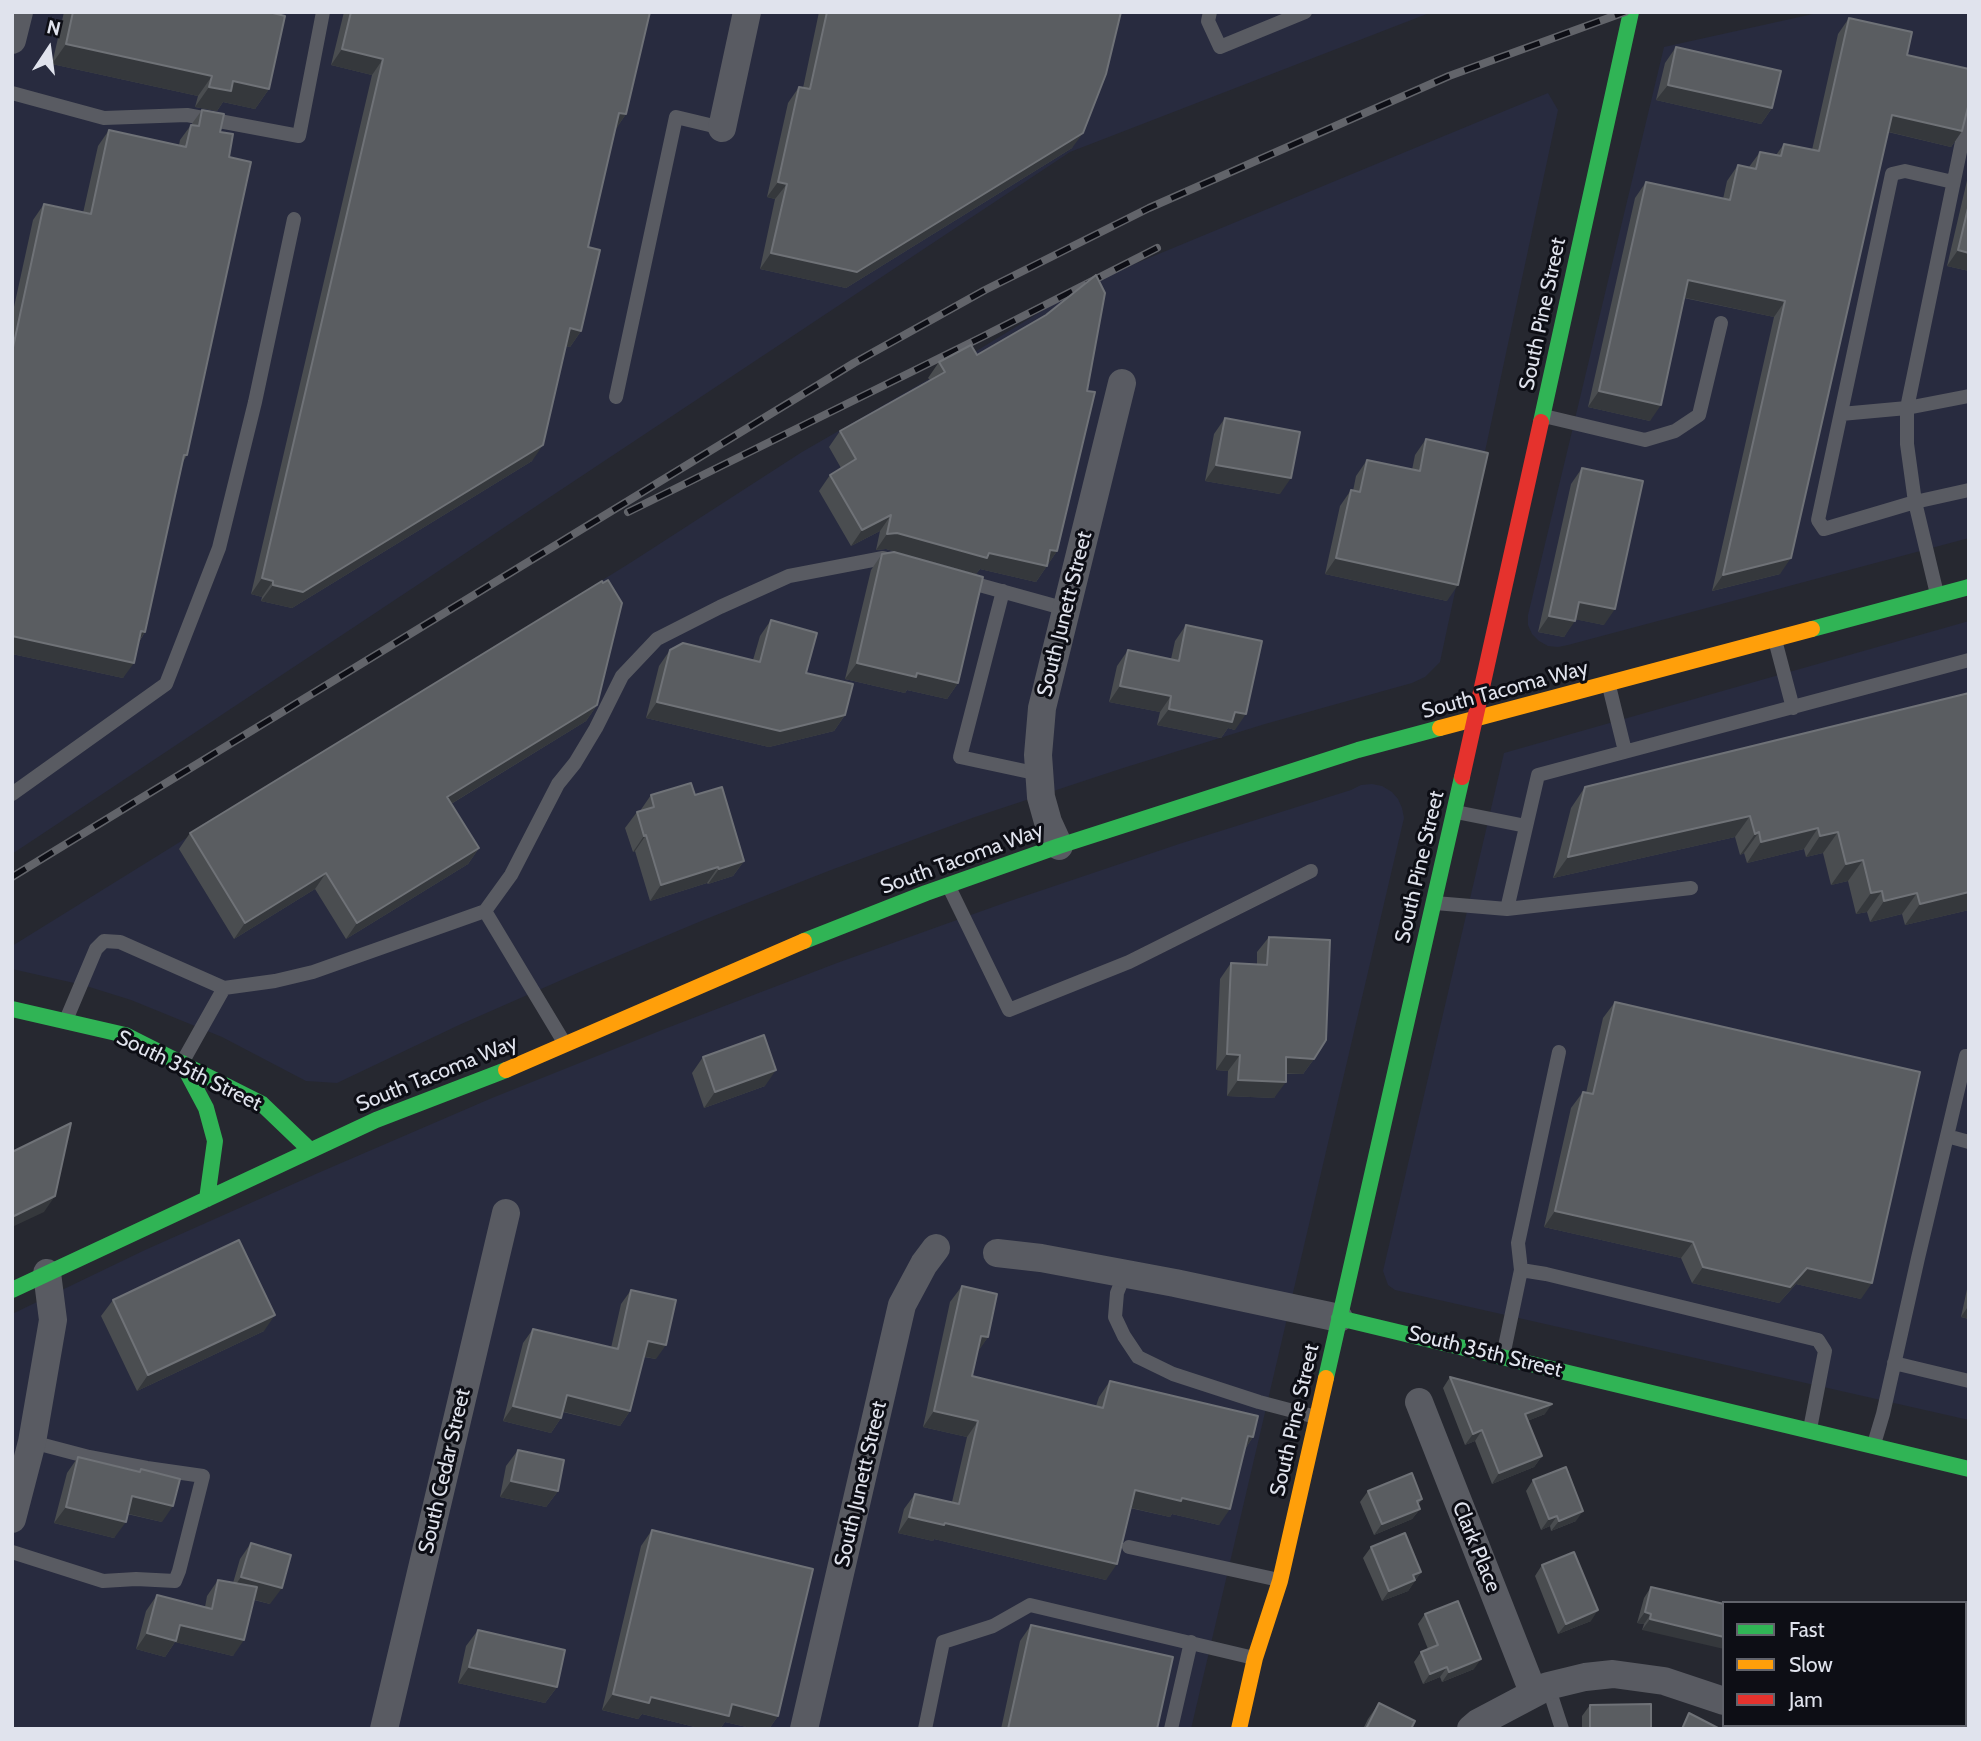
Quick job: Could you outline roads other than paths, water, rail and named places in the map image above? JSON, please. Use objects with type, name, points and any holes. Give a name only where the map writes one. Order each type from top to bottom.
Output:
[{"type":"main road","name":"South Pine Street","points":[[1239,1729],[1255,1658],[1280,1581],[1475,720],[1631,12]]},
{"type":"main road","name":"South Tacoma Way","points":[[12,1290],[376,1120],[517,1066],[772,954],[1059,846],[1358,750],[1969,587]]},
{"type":"main road","name":"South 35th Street","points":[[12,1009],[125,1035],[262,1104],[310,1150]]},
{"type":"main road","points":[[182,1063],[206,1108],[215,1141],[208,1199]]},
{"type":"main road","name":"South 35th Street","points":[[1339,1318],[1969,1469]]},
{"type":"street","points":[[12,40],[19,12]]},
{"type":"street","points":[[722,128],[747,12]]},
{"type":"street","name":"South Junett Street","points":[[1059,846],[1042,800],[1038,735],[1042,708],[1122,383]]},
{"type":"street","name":"South Cedar Street","points":[[384,1729],[506,1213]]},
{"type":"street","name":"South Junett Street","points":[[804,1729],[902,1305],[924,1264],[936,1248]]},
{"type":"street","name":"South 35th Street","points":[[997,1254],[1041,1258],[1125,1273],[1339,1318]]},
{"type":"street","points":[[12,1519],[32,1442],[53,1320],[47,1273]]},
{"type":"street","name":"Clark Place","points":[[1419,1402],[1541,1689]]},
{"type":"street","points":[[1471,1729],[1541,1689],[1585,1677],[1613,1674],[1664,1681],[1722,1700]]},
{"type":"lane","points":[[12,93],[104,118],[187,114],[299,136],[323,12]]},
{"type":"lane","points":[[1210,12],[1208,21],[1220,47],[1305,12]]},
{"type":"lane","points":[[1937,595],[1915,502],[1907,444],[1907,408],[1969,108]]},
{"type":"lane","points":[[615,397],[677,117],[722,128]]},
{"type":"lane","points":[[1953,182],[1905,171],[1892,174],[1818,520],[1824,529],[1969,489]]},
{"type":"lane","points":[[12,794],[166,684],[219,548],[255,402],[294,219]]},
{"type":"lane","points":[[1542,416],[1645,439],[1675,431],[1699,415],[1721,323]]},
{"type":"lane","points":[[1841,414],[1907,408],[1969,396]]},
{"type":"lane","points":[[66,1021],[96,949],[104,941],[120,942],[224,988],[275,981],[313,972],[485,911],[511,875],[558,784],[575,763],[596,728],[622,676],[657,639],[789,576],[883,558],[908,565]]},
{"type":"lane","points":[[946,576],[1066,609]]},
{"type":"lane","points":[[1003,591],[960,757],[1039,774]]},
{"type":"lane","points":[[1775,639],[1793,708]]},
{"type":"lane","points":[[1507,909],[1538,775],[1969,660]]},
{"type":"lane","points":[[1609,684],[1625,751]]},
{"type":"lane","points":[[1454,811],[1526,826]]},
{"type":"lane","points":[[948,886],[1009,1010],[1129,962],[1311,871]]},
{"type":"lane","points":[[1434,903],[1507,909],[1691,888]]},
{"type":"lane","points":[[485,911],[565,1045]]},
{"type":"lane","points":[[182,1063],[224,988]]},
{"type":"lane","points":[[1502,1357],[1521,1270],[1518,1243],[1559,1052]]},
{"type":"lane","points":[[1874,1446],[1884,1414],[1966,1056],[1969,1056]]},
{"type":"lane","points":[[1947,1136],[1969,1142]]},
{"type":"lane","points":[[1521,1270],[1818,1340],[1825,1351],[1810,1430]]},
{"type":"lane","points":[[1125,1273],[1117,1293],[1115,1317],[1138,1357],[1173,1374],[1259,1402],[1317,1417]]},
{"type":"lane","points":[[1894,1363],[1969,1381]]},
{"type":"lane","points":[[12,1552],[103,1581],[174,1581],[179,1571],[203,1476],[124,1464],[32,1442]]},
{"type":"lane","points":[[1129,1547],[1280,1581]]},
{"type":"lane","points":[[925,1729],[943,1642],[993,1626],[1030,1605],[1255,1658]]},
{"type":"lane","points":[[1171,1729],[1191,1642]]},
{"type":"lane","points":[[1541,1689],[1562,1729]]},
{"type":"railway","points":[[12,877],[854,363],[985,290],[1149,208],[1449,76],[1625,12]]},
{"type":"railway","points":[[628,512],[1157,248]]}]
